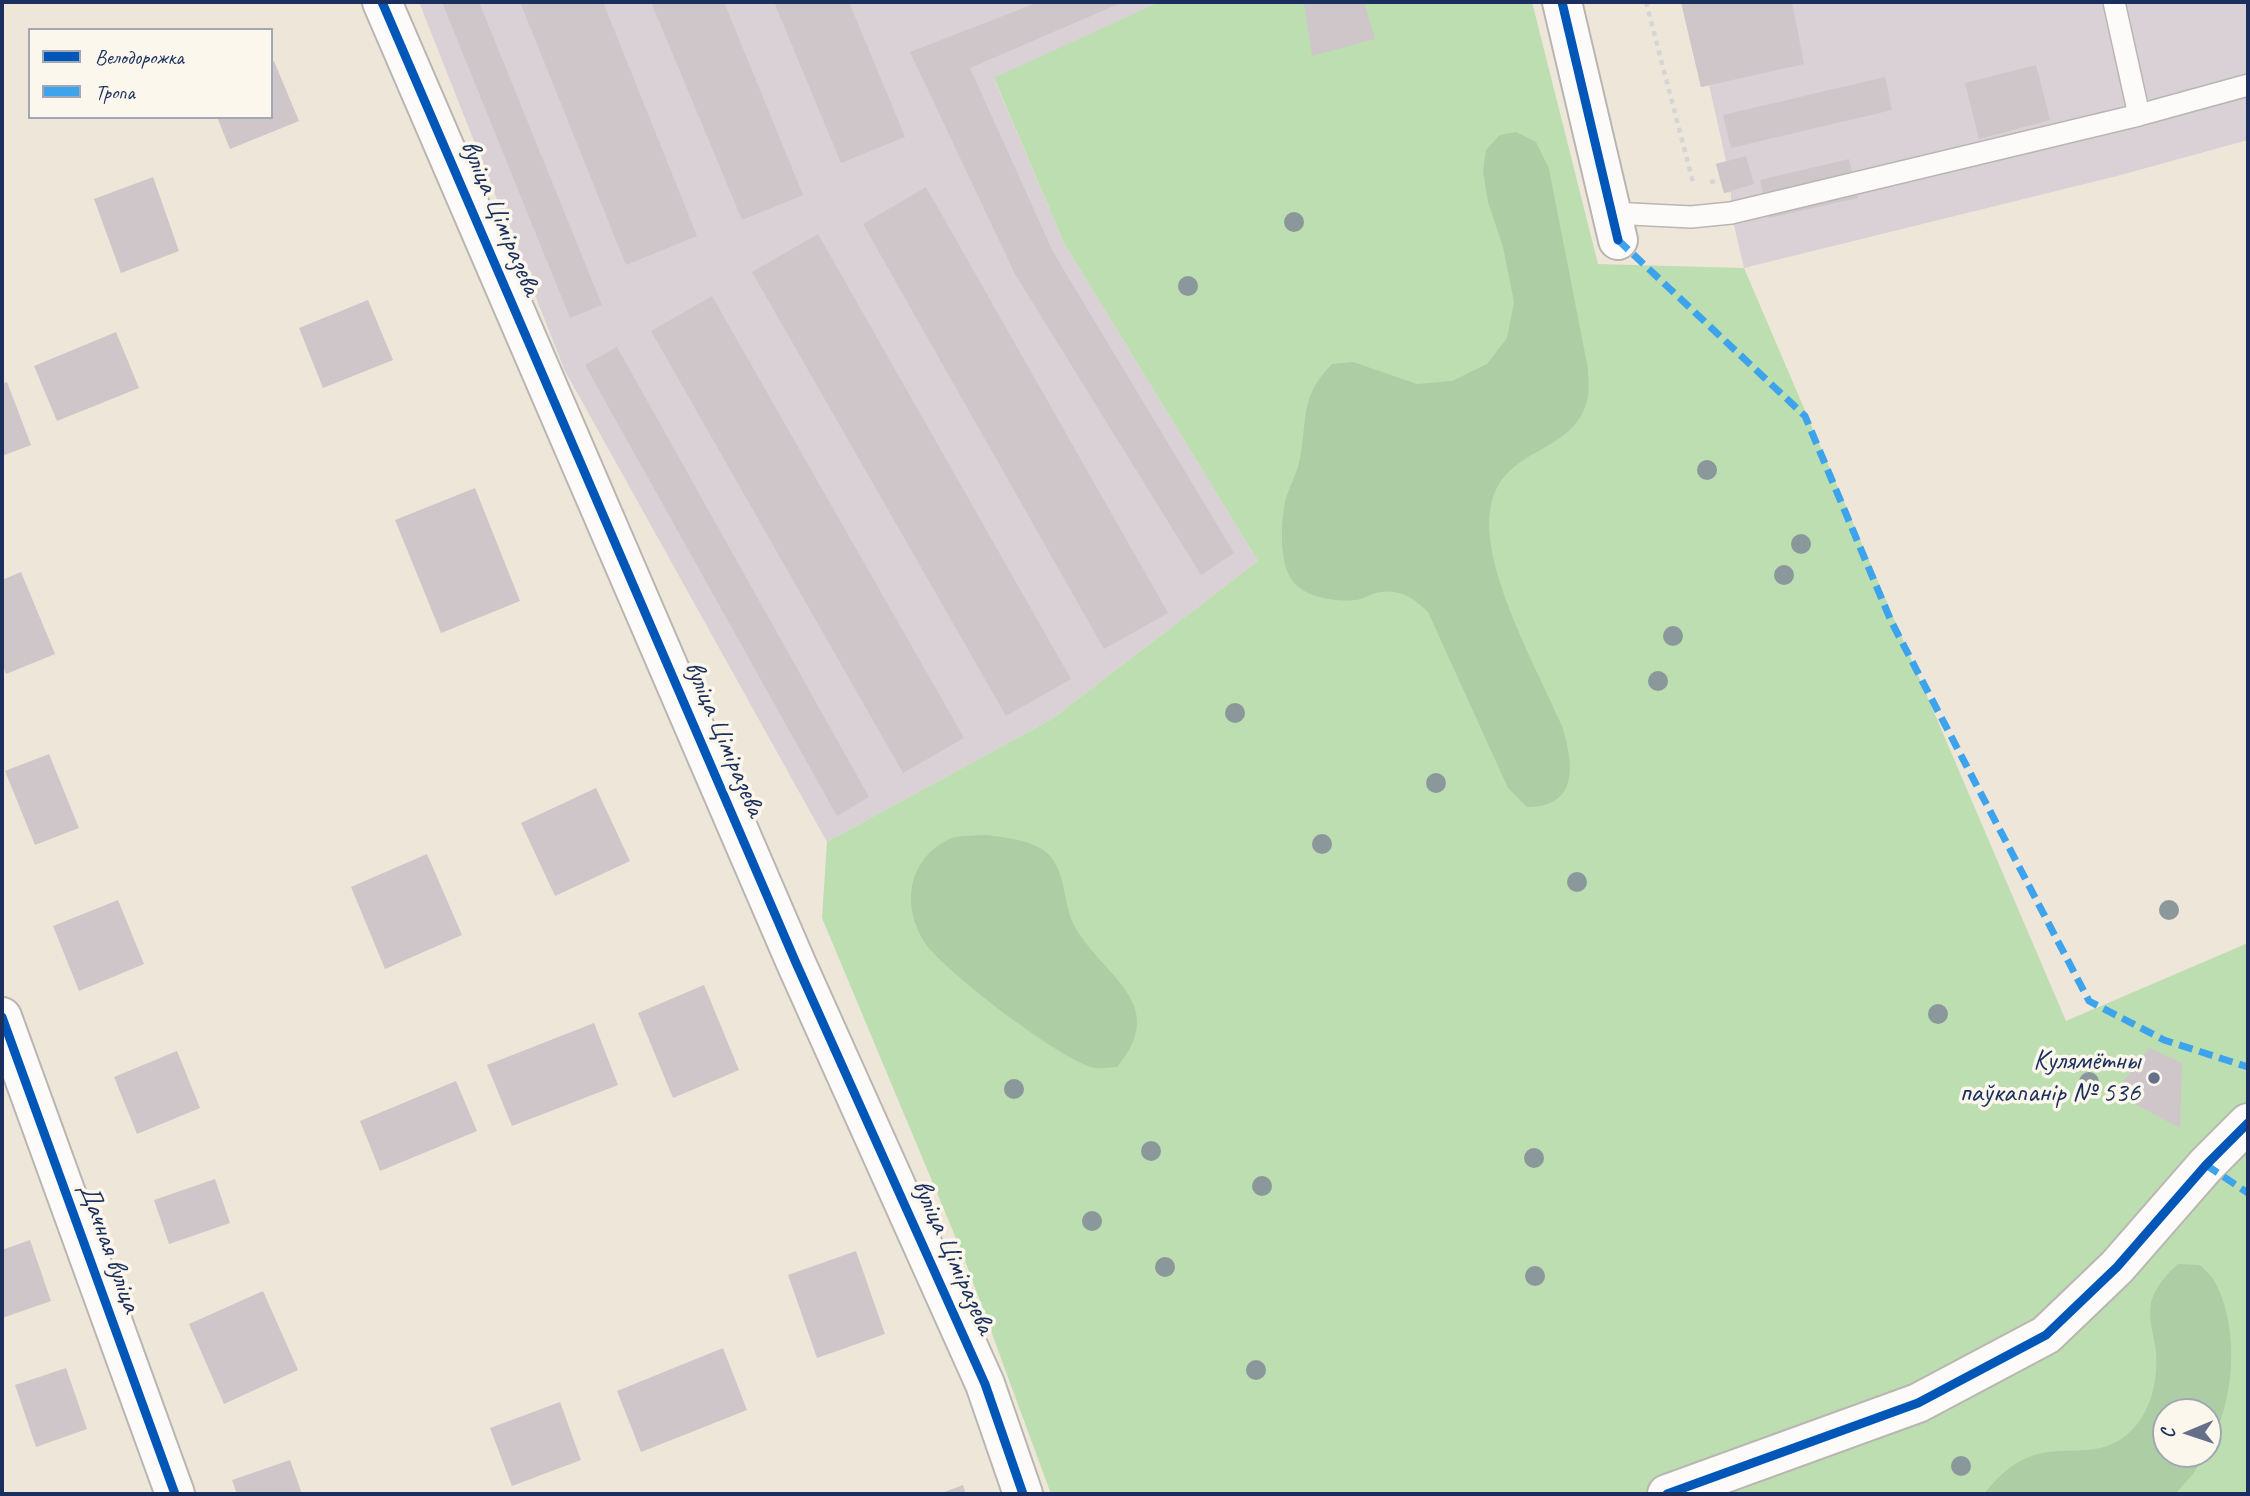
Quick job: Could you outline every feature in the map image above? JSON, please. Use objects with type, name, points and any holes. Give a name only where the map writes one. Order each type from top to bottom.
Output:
[{"type":"street","name":"вуліца Ціміразева","points":[[382,2],[796,963],[985,1384],[1023,1494]]},
{"type":"street","points":[[1562,2],[1615,226]]},
{"type":"street","name":"Дачная вуліца","points":[[2,1017],[174,1494]]},
{"type":"street","points":[[1667,1494],[1917,1403],[2046,1335],[2117,1267],[2207,1164],[2248,1123]]},
{"type":"lane","points":[[2114,2],[2139,115]]},
{"type":"lane","points":[[1615,226],[1731,213],[2139,115],[2248,85]]},
{"type":"path","points":[[1646,2],[1693,186],[1720,180]]},
{"type":"shaded area","points":[[419,2],[1159,2],[994,79],[1064,243],[1258,561],[1052,719],[827,842],[565,371]]},
{"type":"shaded area","points":[[1681,2],[2248,2],[2248,140],[2117,176],[1744,268],[1731,213],[1731,192],[1724,193],[1716,164],[1726,161],[1709,85],[1701,87]]},
{"type":"green space","points":[[1159,2],[1532,2],[1598,264],[1744,268],[2066,1021],[2248,943],[2248,1494],[1051,1494],[963,1255],[822,918],[827,842],[1052,719],[1258,561],[1064,243],[994,78]]},
{"type":"green space","points":[[1516,132],[1536,142],[1549,169],[1589,385],[1587,401],[1580,418],[1555,441],[1511,470],[1500,483],[1492,501],[1489,525],[1492,553],[1500,583],[1525,646],[1562,726],[1569,755],[1570,768],[1564,791],[1556,800],[1527,807],[1508,788],[1428,612],[1411,598],[1398,593],[1376,593],[1348,600],[1321,598],[1304,591],[1297,586],[1288,572],[1282,542],[1285,502],[1298,467],[1309,400],[1313,389],[1332,364],[1353,362],[1417,384],[1452,381],[1487,364],[1507,338],[1514,302],[1483,172],[1486,150],[1500,135]]},
{"type":"green space","points":[[986,835],[1018,840],[1040,848],[1058,868],[1073,923],[1085,942],[1126,990],[1134,1007],[1137,1025],[1132,1044],[1117,1067],[1096,1068],[1081,1063],[1033,1034],[936,956],[917,929],[911,899],[912,885],[924,859],[949,839]]},
{"type":"green space","points":[[2178,1264],[2200,1265],[2217,1286],[2229,1325],[2231,1368],[2222,1416],[2222,1398],[2152,1398],[2152,1468],[2197,1468],[2193,1474],[2175,1494],[1984,1494],[2004,1473],[2022,1460],[2043,1453],[2085,1450],[2112,1444],[2138,1423],[2151,1398],[2156,1370],[2151,1303],[2169,1272]]},
{"type":"building","points":[[442,2],[479,2],[602,305],[570,318]]},
{"type":"building","points":[[520,2],[603,2],[697,236],[626,265]]},
{"type":"building","points":[[651,2],[724,2],[803,195],[742,220]]},
{"type":"building","points":[[774,2],[849,2],[905,137],[841,163]]},
{"type":"building","points":[[1039,2],[1123,2],[970,68],[1053,252],[1234,553],[1201,575],[1015,274],[910,52]]},
{"type":"building","points":[[1364,2],[1375,39],[1312,56],[1304,3]]},
{"type":"building","points":[[1681,2],[1792,2],[1804,64],[1701,87]]},
{"type":"building","points":[[273,61],[299,121],[230,149],[218,119],[273,119]]},
{"type":"building","points":[[2036,65],[2050,120],[1979,139],[1965,83]]},
{"type":"building","points":[[1885,77],[1892,110],[1731,148],[1723,115]]},
{"type":"building","points":[[1746,156],[1754,184],[1724,193],[1716,164]]},
{"type":"building","points":[[1849,159],[1858,198],[1769,218],[1760,180]]},
{"type":"building","points":[[153,177],[179,251],[121,273],[94,199]]},
{"type":"building","points":[[926,187],[1168,613],[1104,649],[863,224]]},
{"type":"building","points":[[818,234],[1071,679],[1006,716],[752,272]]},
{"type":"building","points":[[712,296],[964,738],[903,773],[651,331]]},
{"type":"building","points":[[368,300],[393,360],[323,388],[299,328]]},
{"type":"building","points":[[116,332],[139,388],[57,421],[34,366]]},
{"type":"building","points":[[617,347],[869,797],[837,816],[585,365]]},
{"type":"building","points":[[7,382],[31,445],[2,456],[2,384]]},
{"type":"building","points":[[475,488],[520,601],[441,633],[395,520]]},
{"type":"building","points":[[21,572],[55,654],[6,674],[2,664],[2,580]]},
{"type":"building","points":[[49,754],[79,828],[35,845],[5,771]]},
{"type":"building","points":[[596,788],[630,861],[555,896],[521,823]]},
{"type":"building","points":[[427,854],[462,935],[385,969],[351,887]]},
{"type":"building","points":[[118,900],[144,964],[79,991],[53,926]]},
{"type":"building","points":[[704,985],[739,1070],[673,1098],[638,1013]]},
{"type":"building","points":[[594,1023],[618,1085],[512,1126],[487,1065]]},
{"type":"building","name":"Кулямётны паўкапанір № 536","points":[[2149,1048],[2182,1063],[2180,1128],[2114,1093]]},
{"type":"building","points":[[177,1051],[200,1108],[137,1134],[114,1077]]},
{"type":"building","points":[[456,1081],[477,1131],[380,1171],[360,1121]]},
{"type":"building","points":[[215,1179],[230,1223],[169,1244],[154,1200]]},
{"type":"building","points":[[30,1240],[51,1301],[2,1318],[2,1250]]},
{"type":"building","points":[[856,1251],[885,1334],[817,1358],[788,1275]]},
{"type":"building","points":[[263,1291],[298,1370],[224,1404],[189,1324]]},
{"type":"building","points":[[723,1348],[747,1410],[641,1452],[617,1391]]},
{"type":"building","points":[[66,1368],[87,1429],[36,1447],[15,1385]]},
{"type":"building","points":[[560,1402],[581,1460],[512,1486],[490,1428]]},
{"type":"building","points":[[290,1460],[302,1494],[237,1494],[232,1480]]},
{"type":"building","points":[[963,1485],[966,1494],[939,1494]]},
{"type":"marked path","points":[[1618,240],[1805,416],[1891,621],[2089,1001],[2164,1040],[2248,1067]]},
{"type":"marked path","points":[[2206,1165],[2248,1193]]},
{"type":"cycle path","points":[[382,2],[796,963],[985,1384],[1023,1494]]},
{"type":"cycle path","points":[[1562,2],[1618,240]]},
{"type":"cycle path","points":[[2,1017],[175,1494]]},
{"type":"cycle path","points":[[1667,1494],[1918,1403],[2046,1335],[2117,1267],[2206,1165],[2248,1123]]},
{"type":"place","name":"Кулямётны паўкапанір № 536","points":[[2154,1078]]}]
